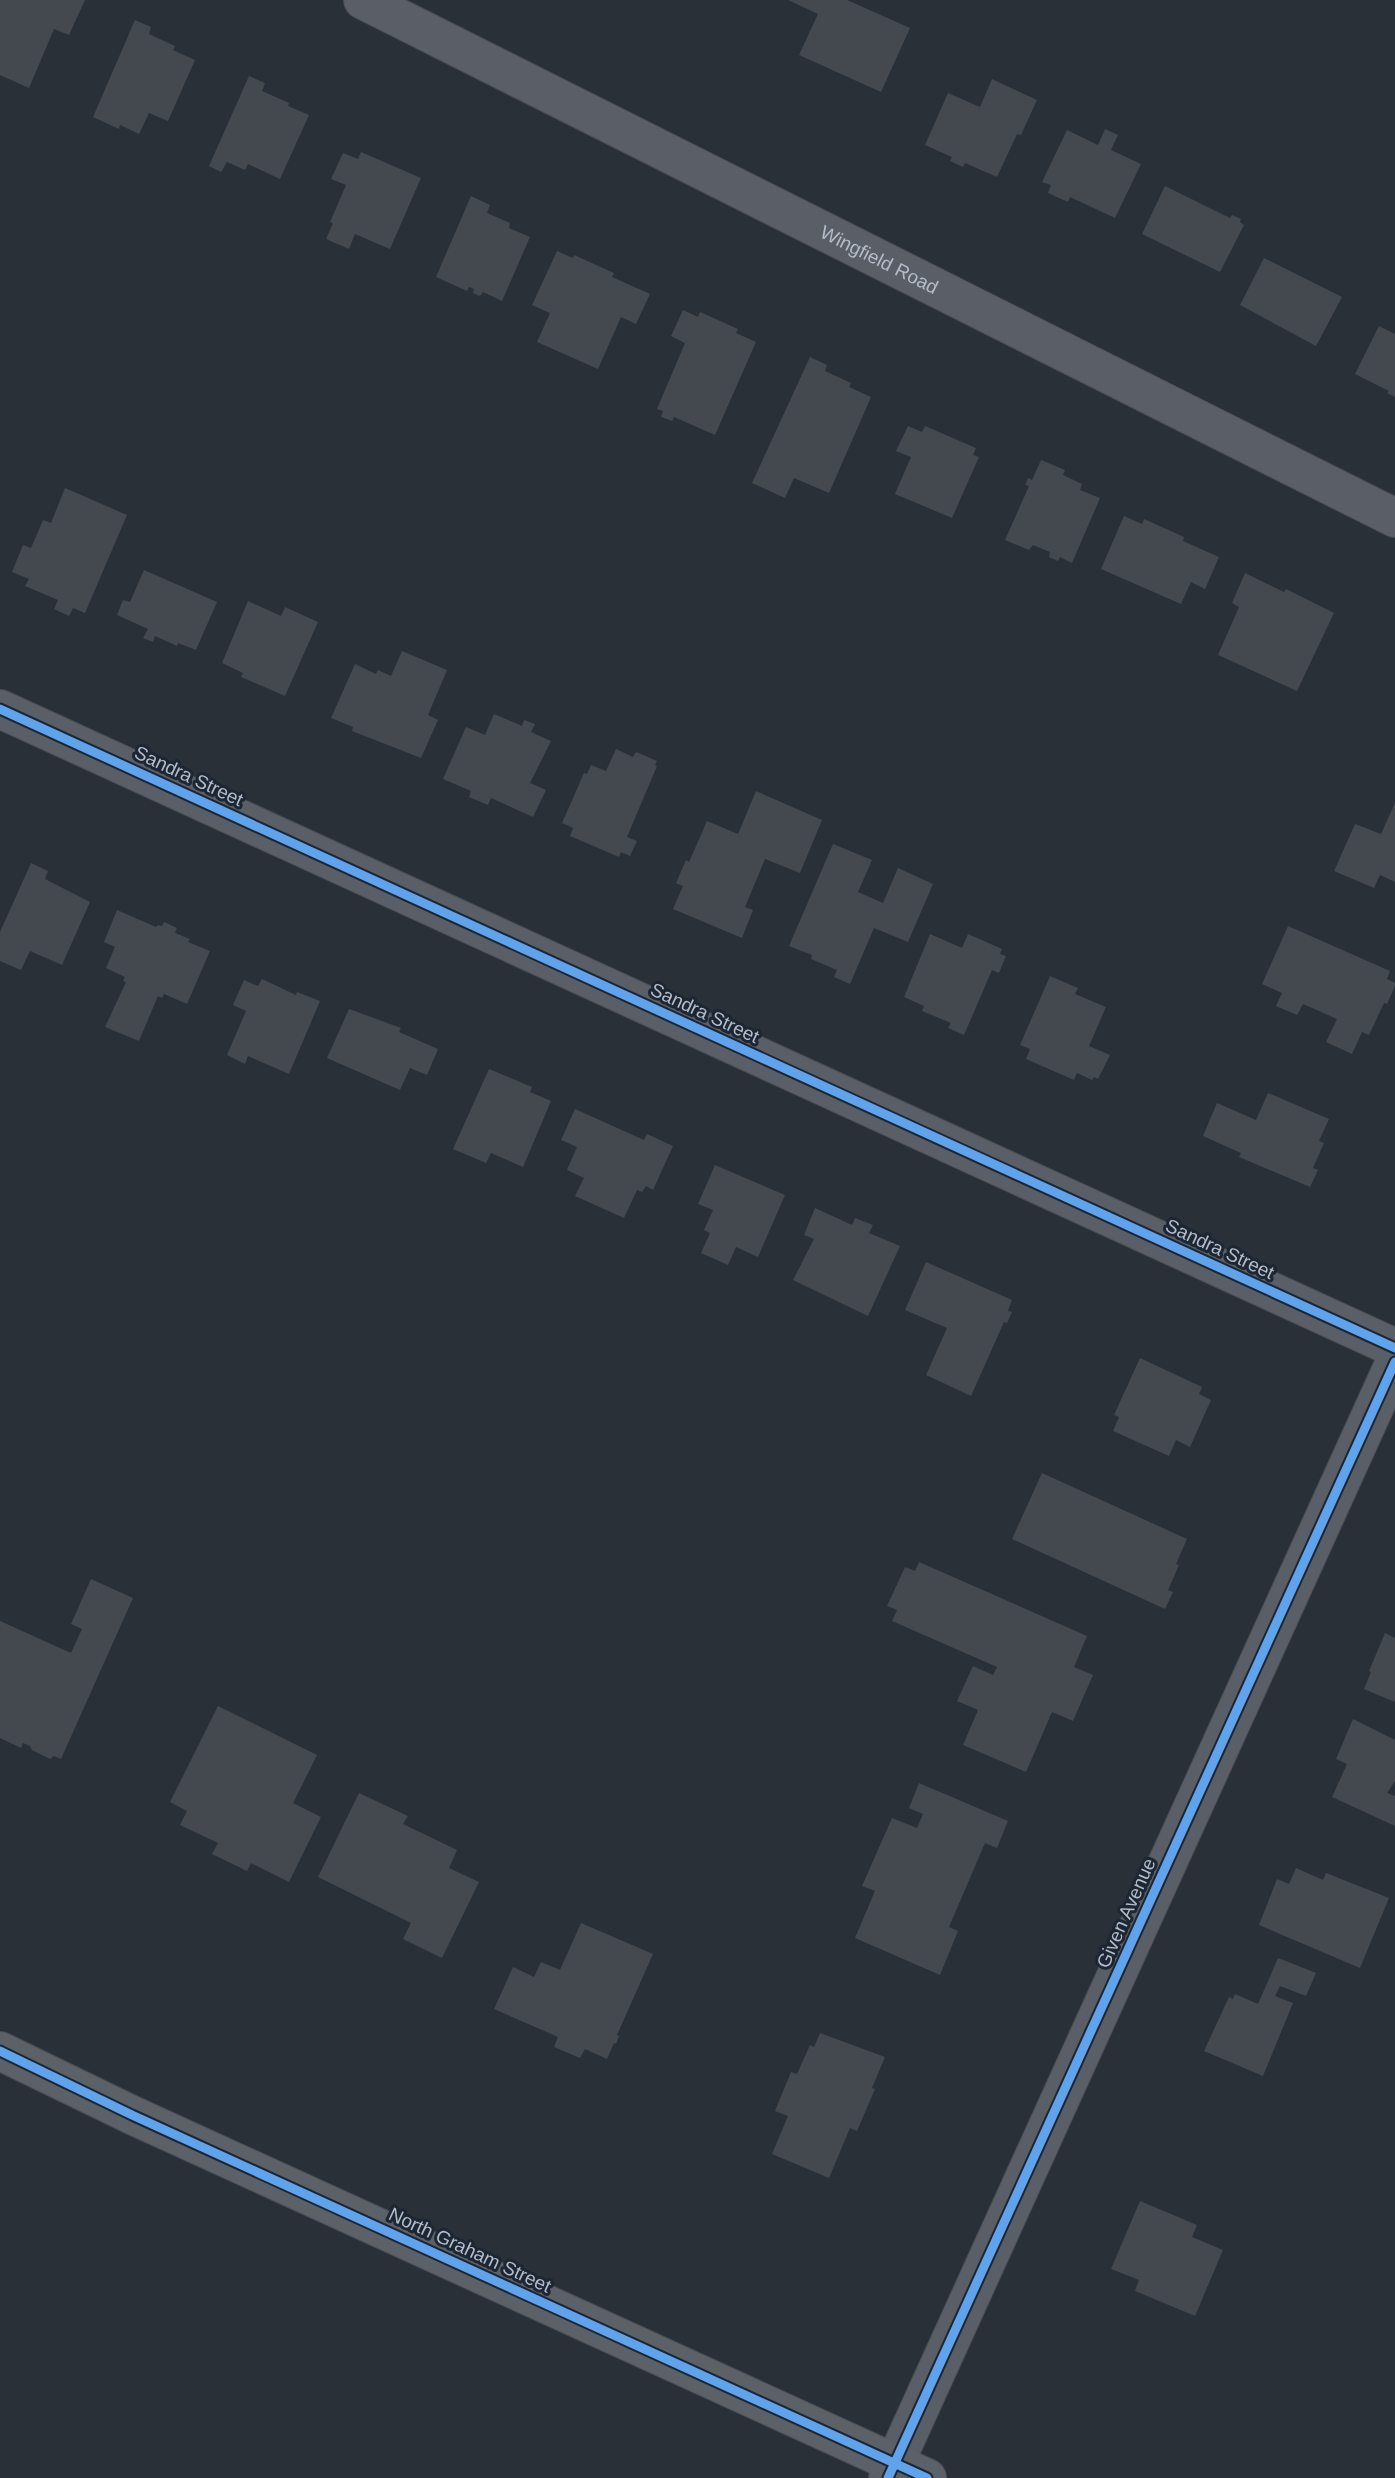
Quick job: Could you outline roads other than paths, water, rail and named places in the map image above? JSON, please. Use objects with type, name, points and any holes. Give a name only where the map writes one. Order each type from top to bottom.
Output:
[{"type":"main road","name":"North Graham Street","points":[[0,2051],[903,2473]]},
{"type":"street","name":"Wingfield Road","points":[[363,0],[1395,518]]},
{"type":"street","name":"Sandra Street","points":[[0,709],[1395,1348]]},
{"type":"street","name":"Given Avenue","points":[[903,2473],[1395,1362]]}]
